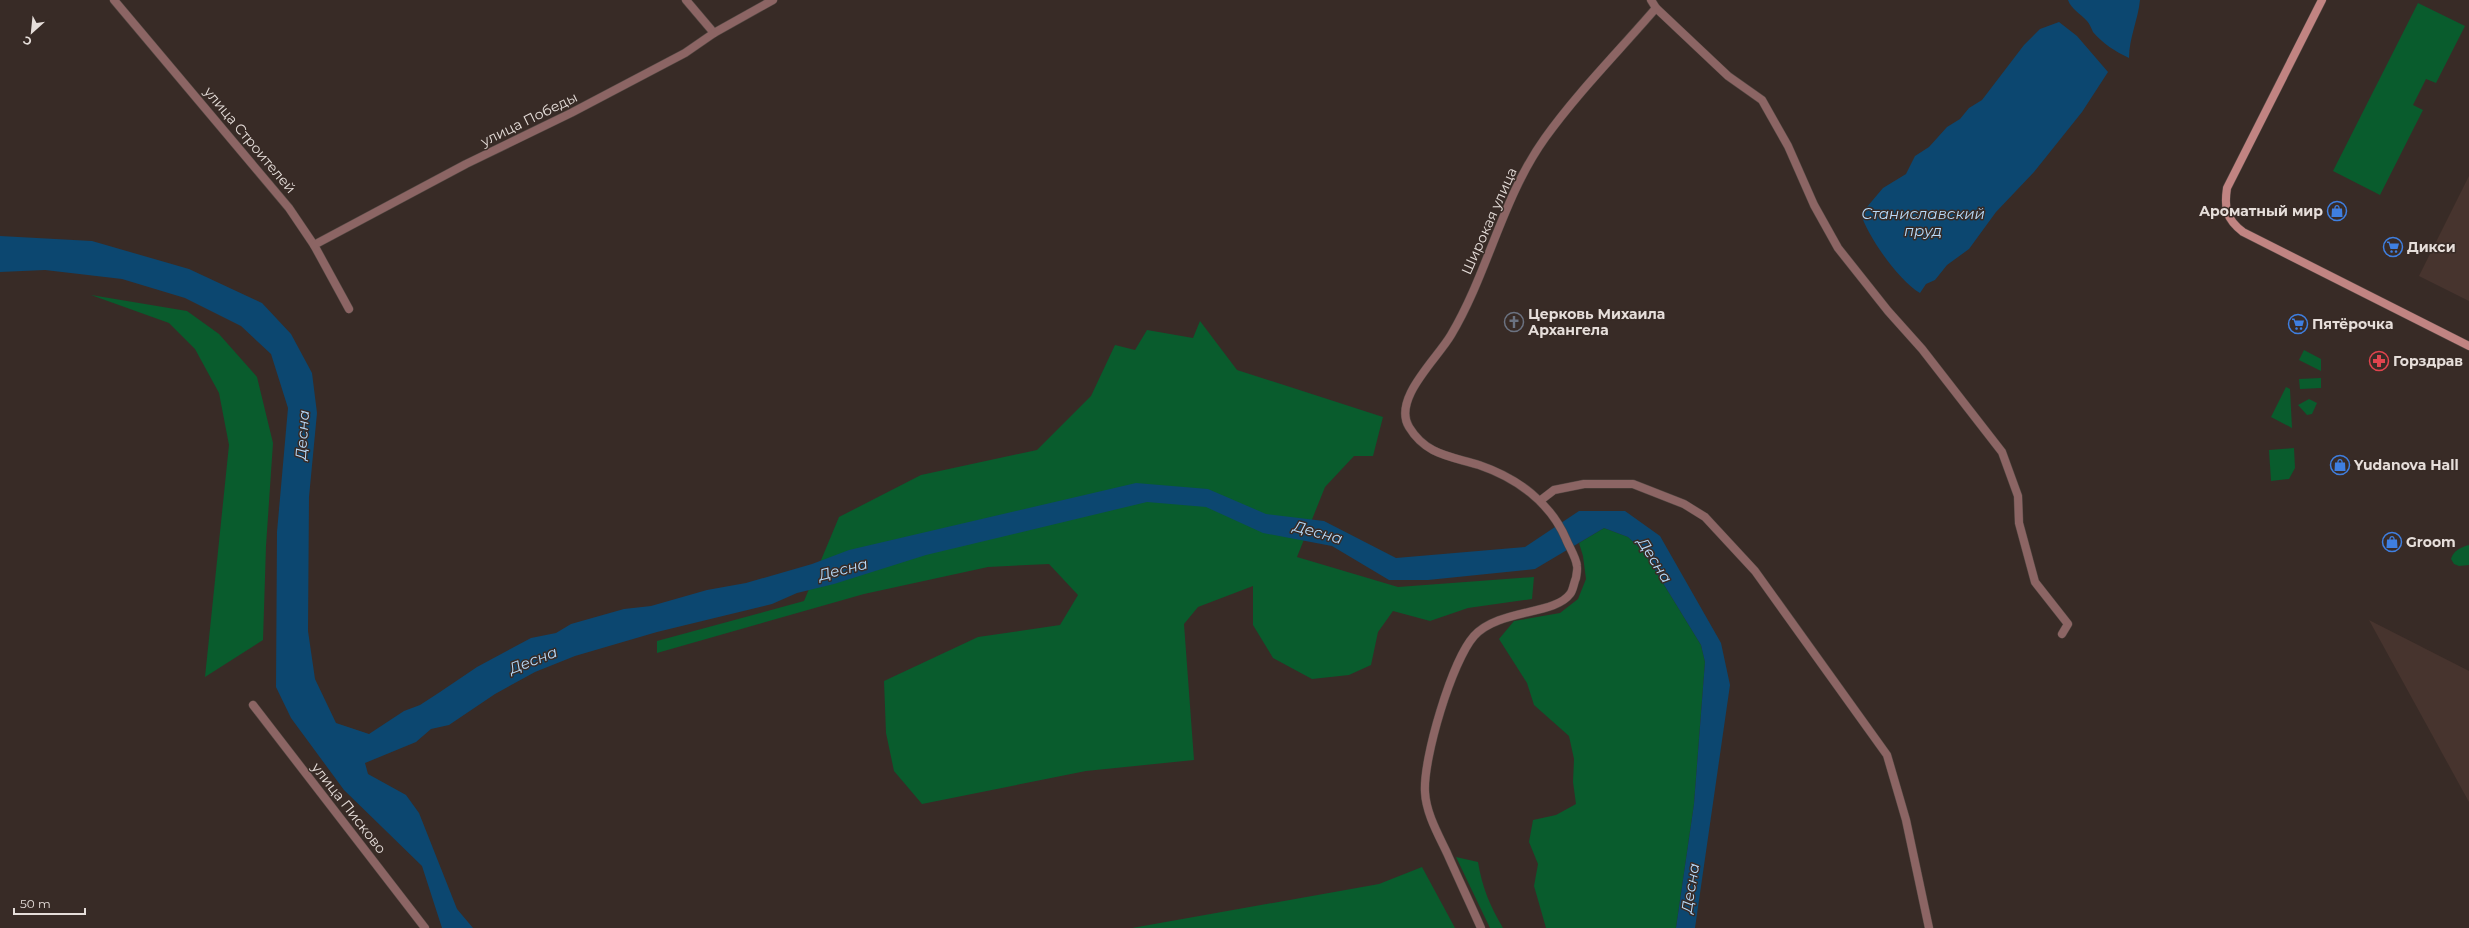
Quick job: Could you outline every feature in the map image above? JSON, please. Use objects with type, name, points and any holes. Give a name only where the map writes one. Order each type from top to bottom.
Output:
[{"type":"street","name":"улица Строителей","points":[[114,0],[289,208],[314,245],[349,309]]},
{"type":"street","points":[[686,0],[714,33]]},
{"type":"street","name":"улица Победы","points":[[314,245],[466,164],[571,113],[685,53],[714,33],[773,0]]},
{"type":"street","points":[[1651,0],[1656,8],[1728,76],[1762,100],[1778,128],[1838,248],[1927,355],[2002,452],[2018,496],[2019,523],[2035,582],[2068,624],[2062,634]]},
{"type":"street","points":[[2322,0],[2227,188],[2224,206],[2233,225],[2243,232],[2469,346]]},
{"type":"street","name":"Широкая улица","points":[[1481,928],[1432,822],[1424,794],[1433,738],[1463,652],[1475,635],[1494,620],[1559,603],[1570,594],[1578,566],[1558,521],[1541,500],[1504,477],[1481,466],[1439,455],[1421,442],[1407,424],[1404,407],[1414,386],[1440,352],[1462,315],[1520,179],[1544,139],[1656,8]]},
{"type":"street","points":[[1541,500],[1554,490],[1584,484],[1633,484],[1684,504],[1705,517],[1755,571],[1887,755],[1906,820],[1929,928]]},
{"type":"street","name":"улица Писково","points":[[253,705],[425,928]]},
{"type":"shaded area","points":[[2469,176],[2469,301],[2419,276]]},
{"type":"shaded area","points":[[2369,620],[2469,671],[2469,802]]},
{"type":"green space","points":[[2418,3],[2465,26],[2436,83],[2426,79],[2413,105],[2423,110],[2380,195],[2333,171]]},
{"type":"green space","points":[[91,295],[187,311],[219,334],[257,377],[273,443],[266,546],[263,640],[205,677],[229,445],[219,393],[195,349],[169,323]]},
{"type":"green space","points":[[1200,321],[1237,370],[1383,417],[1373,456],[1354,456],[1325,487],[1297,557],[1398,587],[1534,577],[1532,599],[1468,608],[1430,621],[1393,611],[1378,632],[1371,665],[1349,675],[1312,679],[1273,658],[1253,625],[1253,586],[1198,607],[1184,624],[1194,760],[1086,771],[922,804],[894,771],[886,733],[884,681],[978,637],[1060,625],[1078,595],[1049,564],[988,567],[864,594],[657,653],[657,641],[804,601],[839,517],[921,475],[1037,450],[1091,396],[1115,345],[1135,350],[1147,330],[1193,338]]},
{"type":"green space","points":[[2304,350],[2321,359],[2321,371],[2299,360]]},
{"type":"green space","points":[[2321,378],[2321,388],[2300,389],[2299,379]]},
{"type":"green space","points":[[2286,387],[2290,389],[2292,428],[2271,417]]},
{"type":"green space","points":[[2309,399],[2317,403],[2312,414],[2307,415],[2298,405]]},
{"type":"green space","points":[[2294,448],[2295,468],[2289,479],[2271,481],[2269,450]]},
{"type":"green space","points":[[1604,528],[1628,537],[1644,552],[1701,645],[1705,662],[1694,804],[1676,928],[1546,928],[1534,886],[1538,864],[1529,842],[1533,820],[1556,815],[1576,804],[1573,782],[1574,759],[1569,736],[1534,705],[1527,683],[1499,639],[1514,621],[1560,613],[1578,599],[1586,579],[1583,556],[1579,543]]},
{"type":"green space","points":[[2469,545],[2469,565],[2459,566],[2454,564],[2451,559],[2455,552],[2460,548]]},
{"type":"green space","points":[[1456,857],[1478,862],[1487,896],[1503,928],[1490,928]]},
{"type":"green space","points":[[1422,867],[1455,928],[1132,928],[1379,884]]},
{"type":"water","points":[[2068,0],[2140,0],[2130,43],[2129,58],[2114,50],[2101,40],[2093,32],[2085,18],[2074,9]]},
{"type":"water","name":"Станиславский пруд","points":[[2059,22],[2077,36],[2108,72],[2082,112],[2034,172],[1996,212],[1969,249],[1947,265],[1935,280],[1926,284],[1920,293],[1903,279],[1885,258],[1870,234],[1861,214],[1883,188],[1906,174],[1915,156],[1929,147],[1947,127],[1960,119],[1969,108],[1982,100],[2024,45],[2040,29]]},
{"type":"water","name":"Десна","points":[[0,236],[92,241],[189,269],[262,303],[291,334],[312,373],[317,413],[309,497],[308,631],[315,679],[336,723],[369,734],[404,711],[420,705],[477,667],[531,638],[556,633],[571,624],[624,609],[651,606],[707,590],[746,583],[812,564],[849,550],[1136,483],[1208,489],[1266,514],[1324,521],[1396,558],[1525,547],[1579,511],[1625,511],[1660,536],[1721,643],[1730,685],[1695,928],[1676,928],[1694,804],[1705,662],[1701,645],[1644,552],[1628,537],[1604,528],[1535,569],[1428,580],[1389,580],[1332,546],[1263,533],[1206,507],[1147,502],[926,555],[834,584],[797,593],[772,604],[657,632],[575,656],[535,672],[495,694],[449,725],[431,729],[416,742],[365,763],[368,774],[406,795],[419,813],[457,909],[473,928],[442,928],[422,866],[344,790],[291,718],[276,687],[277,532],[288,408],[271,354],[241,326],[185,298],[122,279],[45,270],[0,272]]},
{"type":"place","name":"Ароматный мир","points":[[2337,211]]},
{"type":"place","name":"Дикси","points":[[2393,247]]},
{"type":"place","name":"Церковь Михаила Архангела","points":[[1514,322]]},
{"type":"place","name":"Пятёрочка","points":[[2298,324]]},
{"type":"place","name":"Горздрав","points":[[2379,361]]},
{"type":"place","name":"Yudanova Hall","points":[[2340,465]]},
{"type":"place","name":"Groom","points":[[2392,542]]}]
